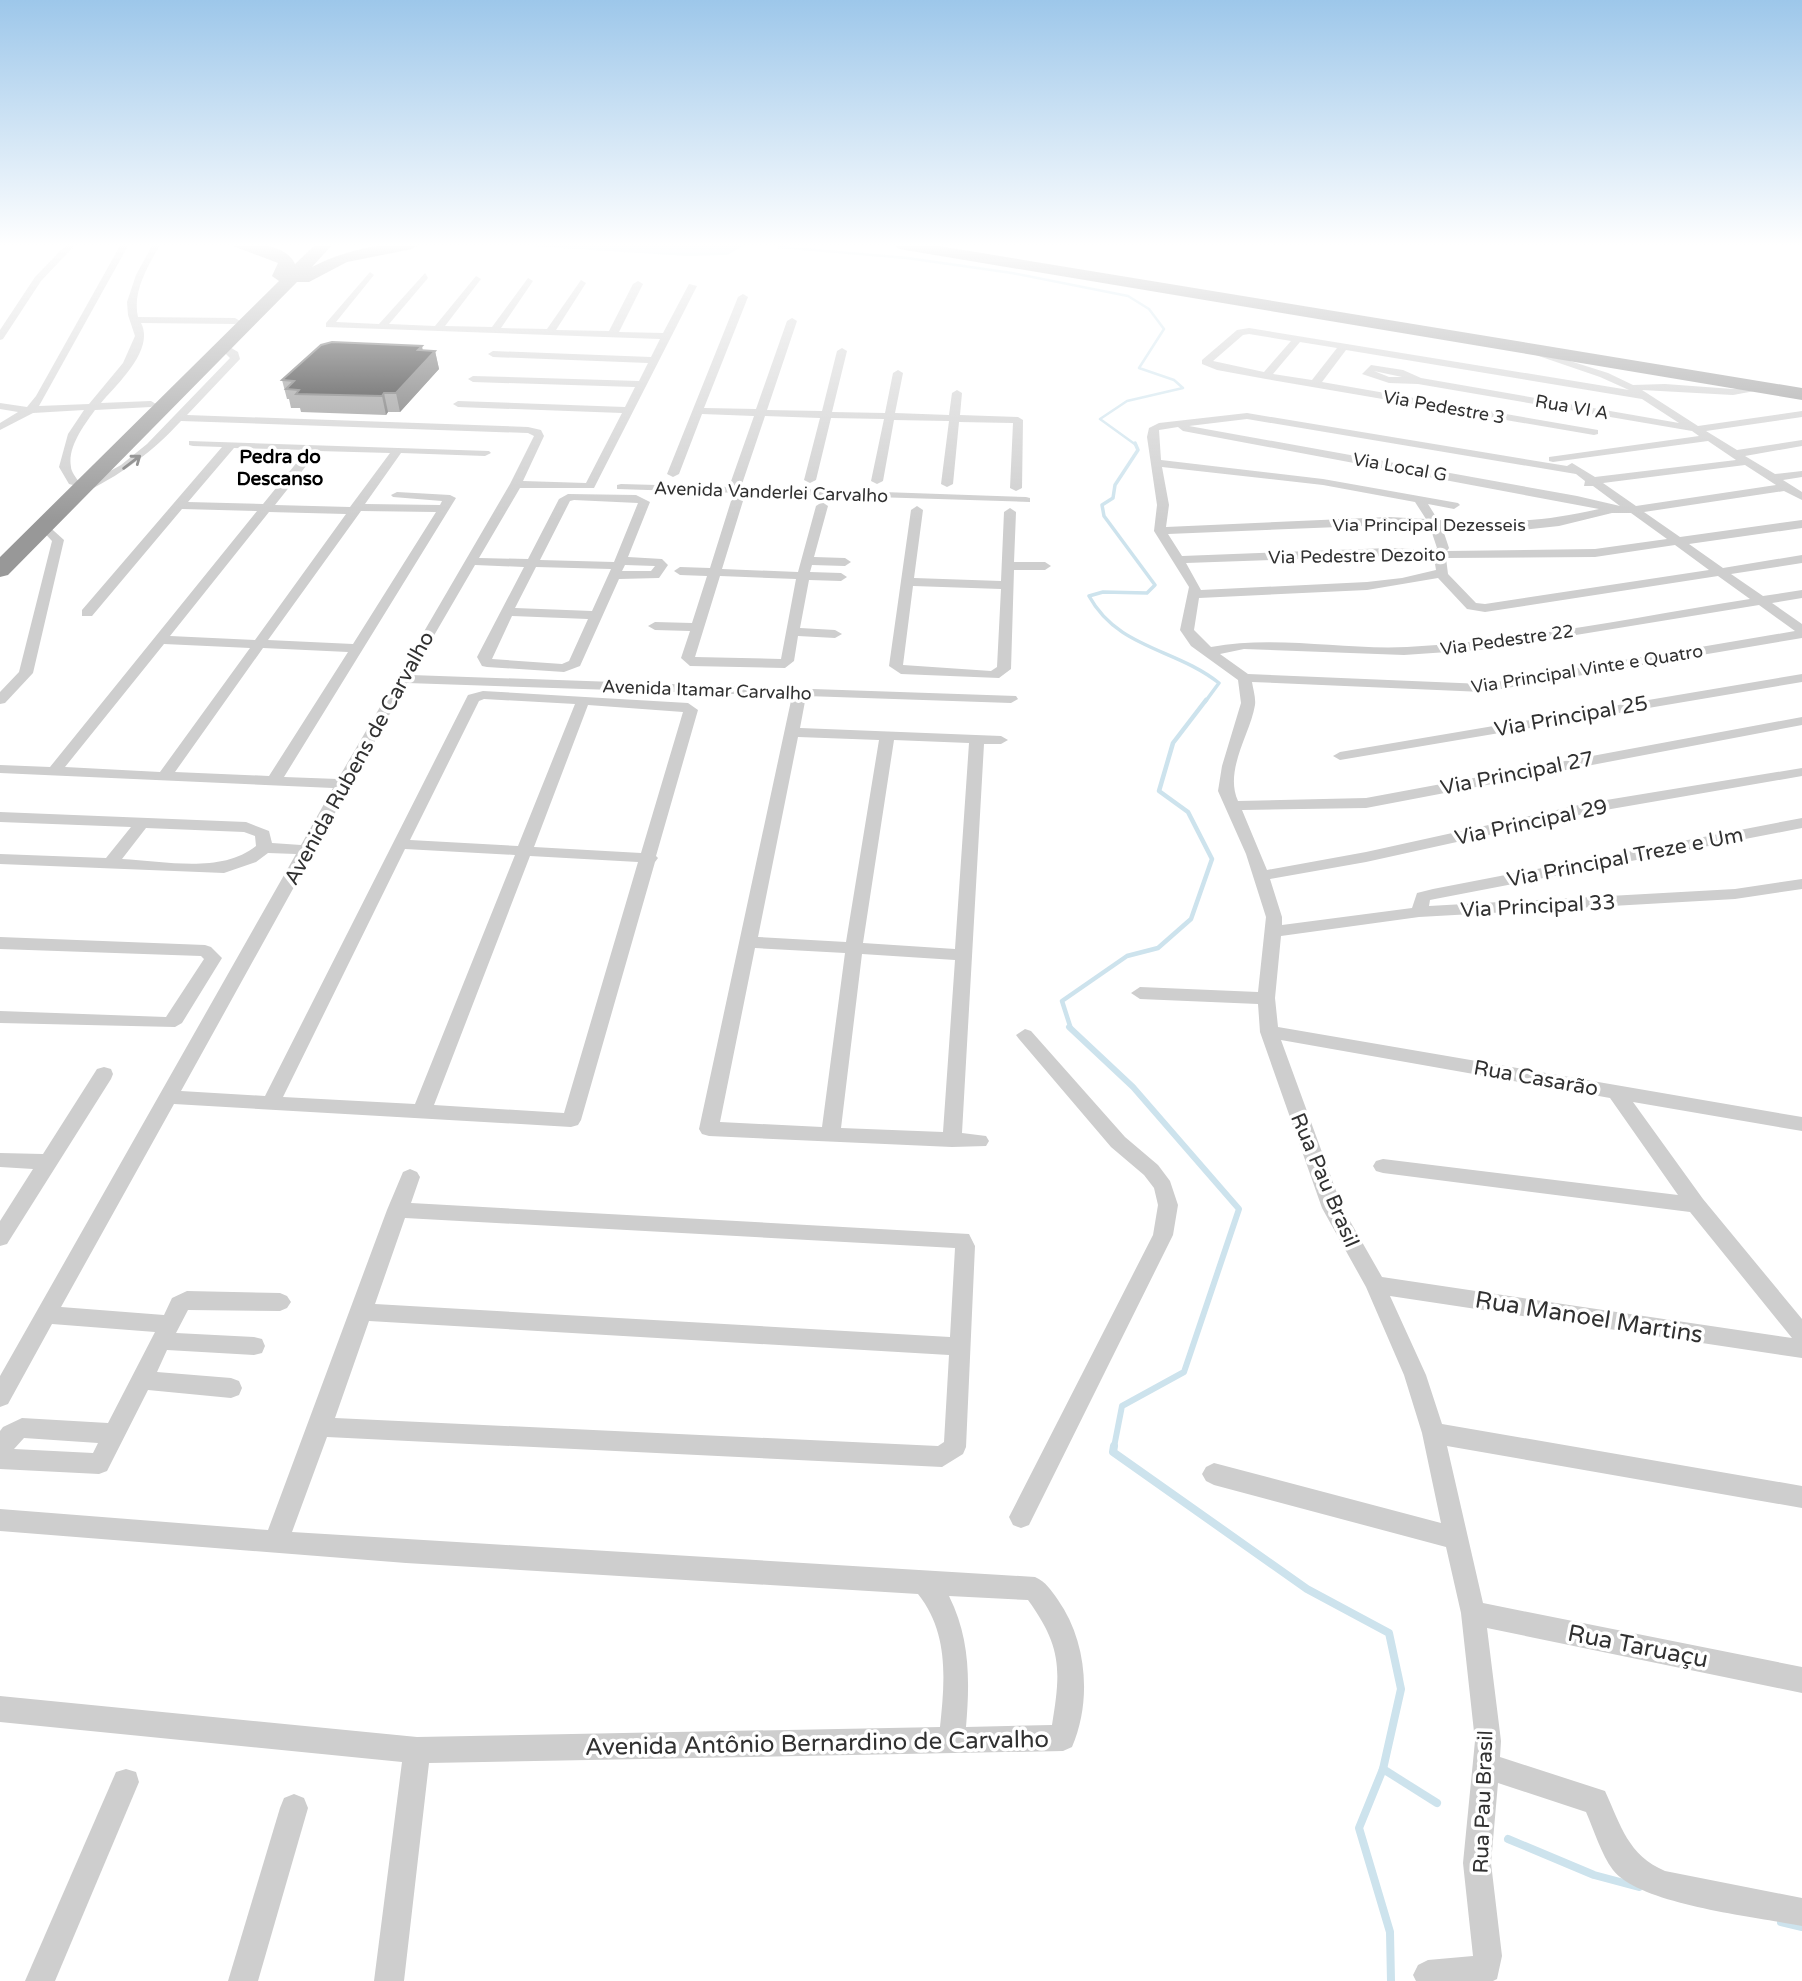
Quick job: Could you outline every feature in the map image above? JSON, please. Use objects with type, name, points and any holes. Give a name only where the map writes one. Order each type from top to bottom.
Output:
[{"type":"highway","points":[[0,570],[44,526],[70,491],[151,404],[219,336]]},
{"type":"highway","points":[[0,555],[232,336]]},
{"type":"highway","points":[[1457,336],[1802,392]]},
{"type":"highway","points":[[1473,336],[1802,392]]},
{"type":"street","points":[[0,428],[30,410],[45,391],[75,336]]},
{"type":"street","points":[[140,336],[123,374],[75,431],[65,461],[65,474],[70,491],[125,467],[151,446],[236,357],[223,346]]},
{"type":"street","points":[[590,486],[665,336]]},
{"type":"street","points":[[673,474],[727,336]]},
{"type":"street","points":[[787,336],[761,412],[690,660],[732,664],[783,664],[787,661],[803,576],[822,506]]},
{"type":"street","name":"Via Pedestre 3","points":[[1235,336],[1207,359],[1207,364],[1594,432]]},
{"type":"street","name":"Via Pedestre 3","points":[[1281,336],[1644,396]]},
{"type":"street","points":[[1266,376],[1298,339]]},
{"type":"street","points":[[1515,346],[1604,375],[1632,388],[1802,498]]},
{"type":"street","points":[[1315,384],[1343,347]]},
{"type":"street","points":[[810,480],[824,414],[842,351]]},
{"type":"street","points":[[493,354],[652,360]]},
{"type":"street","name":"Rua VI A","points":[[1368,372],[1371,368],[1381,368],[1419,381],[1698,429]]},
{"type":"street","points":[[877,481],[898,373]]},
{"type":"street","points":[[1480,413],[1501,373]]},
{"type":"street","points":[[473,379],[641,384]]},
{"type":"street","points":[[1632,388],[1652,386],[1749,392],[1766,388]]},
{"type":"street","points":[[947,484],[957,393]]},
{"type":"street","points":[[0,406],[30,410],[151,404]]},
{"type":"street","points":[[458,404],[628,410]]},
{"type":"street","points":[[697,411],[955,417],[1018,414],[1016,488]]},
{"type":"street","points":[[1698,429],[1802,414]]},
{"type":"street","points":[[1245,678],[1207,652],[1186,630],[1195,587],[1160,531],[1164,505],[1152,437],[1154,428],[1236,415],[1579,471]]},
{"type":"street","name":"Avenida Rubens de Carvalho","points":[[0,1397],[402,679],[516,484],[539,436],[537,432],[178,418]]},
{"type":"street","name":"Via Local G","points":[[1166,425],[1577,499],[1613,509],[1634,510],[1786,487]]},
{"type":"street","points":[[1531,463],[1709,438]]},
{"type":"street","points":[[193,443],[485,453]]},
{"type":"street","points":[[1735,454],[1802,443]]},
{"type":"street","points":[[87,613],[231,444]]},
{"type":"street","points":[[54,772],[315,447]]},
{"type":"street","points":[[164,777],[398,450]]},
{"type":"street","points":[[1561,458],[1763,600],[1802,632]]},
{"type":"street","points":[[1577,499],[1591,481],[1746,461]]},
{"type":"street","points":[[1158,463],[1323,482],[1454,505]]},
{"type":"street","points":[[1773,478],[1802,474]]},
{"type":"street","name":"Avenida Vanderlei Carvalho","points":[[516,484],[736,496],[1026,500]]},
{"type":"street","points":[[274,781],[449,497],[397,495]]},
{"type":"street","points":[[572,496],[636,498],[644,502],[618,567],[571,666],[487,663],[484,657],[531,563],[565,499],[572,496]]},
{"type":"street","points":[[1420,501],[1435,524],[1443,548],[1439,553],[1442,575],[1472,606],[1485,608],[1802,559]]},
{"type":"street","points":[[178,505],[444,509]]},
{"type":"street","name":"Via Principal Dezesseis","points":[[1160,531],[1368,522],[1513,527],[1559,522],[1613,509]]},
{"type":"street","points":[[917,510],[895,664],[901,670],[994,674],[1003,671],[1010,512]]},
{"type":"street","name":"Via Pedestre Dezoito","points":[[1178,560],[1439,553],[1536,556],[1595,553],[1802,524]]},
{"type":"street","points":[[0,701],[26,673],[57,551],[57,537],[44,526]]},
{"type":"street","points":[[1513,527],[1536,556]]},
{"type":"street","points":[[471,561],[618,567]]},
{"type":"street","points":[[807,561],[845,562]]},
{"type":"street","points":[[1009,566],[1045,566]]},
{"type":"street","points":[[680,571],[841,577]]},
{"type":"street","points":[[1195,594],[1404,582],[1442,575]]},
{"type":"street","points":[[908,582],[1008,585]]},
{"type":"street","name":"Via Pedestre 22","points":[[1207,652],[1244,645],[1404,651],[1491,645],[1802,594]]},
{"type":"street","points":[[507,612],[596,615]]},
{"type":"street","points":[[655,626],[698,627]]},
{"type":"street","points":[[792,632],[835,634]]},
{"type":"street","name":"Via Principal Vinte e Quatro","points":[[1245,678],[1483,688],[1802,632]]},
{"type":"street","points":[[161,640],[357,648]]},
{"type":"street","points":[[726,690],[732,664]]},
{"type":"street","points":[[947,698],[950,673]]},
{"type":"street","name":"Rua Pau Brasil","points":[[1245,678],[1248,703],[1228,766],[1226,791],[1271,903],[1273,932],[1266,998],[1269,1032],[1332,1208],[1376,1285],[1406,1350],[1433,1433],[1454,1538],[1473,1613],[1485,1700],[1488,1767],[1477,1863],[1488,1956],[1487,1969],[1428,1975]]},
{"type":"street","name":"Via Principal 25","points":[[1340,756],[1802,678]]},
{"type":"street","name":"Avenida Itamar Carvalho","points":[[402,679],[1011,699]]},
{"type":"street","points":[[800,693],[709,1129],[979,1141]]},
{"type":"street","points":[[166,1097],[271,1102],[423,1109],[571,1120],[650,858],[691,710],[683,706],[483,695],[473,698],[271,1102]]},
{"type":"street","points":[[423,1109],[583,701]]},
{"type":"street","name":"Via Principal 27","points":[[1231,806],[1374,802],[1551,765],[1802,722]]},
{"type":"street","points":[[793,732],[1001,740]]},
{"type":"street","points":[[831,1135],[854,947],[887,736]]},
{"type":"street","points":[[952,1140],[978,739]]},
{"type":"street","points":[[0,769],[344,784]]},
{"type":"street","name":"Via Principal 29","points":[[1261,876],[1366,857],[1588,808],[1802,772]]},
{"type":"street","points":[[0,817],[254,829],[263,834],[264,848]]},
{"type":"street","name":"Via Principal Treze e Um","points":[[1419,912],[1423,897],[1433,894],[1802,823]]},
{"type":"street","points":[[110,864],[141,824]]},
{"type":"street","points":[[398,844],[650,858]]},
{"type":"street","points":[[0,859],[224,868],[250,859],[264,848],[307,850]]},
{"type":"street","name":"Via Principal 33","points":[[1273,932],[1419,912],[1735,894],[1802,884]]},
{"type":"street","points":[[750,942],[965,955]]},
{"type":"street","points":[[0,943],[205,951],[213,958],[176,1019],[169,1023],[0,1017]]},
{"type":"street","points":[[1140,993],[1266,998]]},
{"type":"street","name":"Rua Casarão","points":[[1269,1032],[1802,1124]]},
{"type":"street","points":[[1021,1517],[1163,1236],[1168,1205],[1163,1186],[1151,1170],[1118,1143],[1025,1035]]},
{"type":"street","points":[[0,1238],[104,1074]]},
{"type":"street","points":[[1615,1091],[1696,1205],[1802,1335]]},
{"type":"street","points":[[0,1160],[47,1162]]},
{"type":"street","points":[[1383,1166],[1696,1205]]},
{"type":"street","points":[[0,1521],[275,1541],[363,1312],[410,1177]]},
{"type":"street","points":[[320,1427],[942,1457],[955,1447],[962,1347],[965,1246],[962,1240],[397,1210]]},
{"type":"street","name":"Rua Manoel Martins","points":[[1376,1285],[1802,1349]]},
{"type":"street","points":[[0,1459],[96,1466],[102,1461],[180,1304],[187,1300],[280,1302]]},
{"type":"street","points":[[363,1312],[962,1347]]},
{"type":"street","points":[[46,1315],[254,1346]]},
{"type":"street","points":[[141,1380],[231,1388]]},
{"type":"street","points":[[0,1451],[11,1434],[22,1427],[114,1434]]},
{"type":"street","points":[[1433,1433],[1802,1497]]},
{"type":"street","points":[[1214,1474],[1454,1538]]},
{"type":"street","name":"Avenida Antônio Bernardino de Carvalho","points":[[0,1709],[417,1750],[1063,1738],[1071,1687],[1069,1653],[1062,1628],[1035,1589],[275,1541]]},
{"type":"street","points":[[925,1583],[938,1597],[953,1630],[956,1665],[952,1740]]},
{"type":"street","name":"Rua Taruaçu","points":[[1473,1613],[1802,1679]]},
{"type":"street","points":[[389,1981],[417,1750]]},
{"type":"street","points":[[1488,1767],[1595,1801],[1623,1860],[1646,1878],[1665,1885],[1802,1912]]},
{"type":"street","points":[[40,1981],[126,1782]]},
{"type":"street","points":[[243,1981],[294,1808]]},
{"type":"building","points":[[332,342],[422,346],[418,350],[435,351],[396,393],[384,393],[382,396],[296,394],[299,390],[286,389],[294,381],[282,380],[321,345]]},
{"type":"waterway","points":[[1136,445],[1100,419],[1127,401],[1183,388],[1174,380],[1139,368],[1159,336]]},
{"type":"waterway","points":[[1136,445],[1138,450],[1115,485],[1113,498],[1102,505],[1104,516],[1155,585],[1147,593],[1103,592],[1089,596],[1101,614],[1131,638],[1202,671],[1219,683],[1205,702]]},
{"type":"waterway","points":[[1071,1029],[1062,1001],[1127,956],[1158,948],[1191,919],[1212,859],[1188,812],[1159,791],[1173,743],[1206,700]]},
{"type":"waterway","points":[[1071,1029],[1133,1087],[1239,1209],[1184,1372],[1122,1406],[1114,1447]]},
{"type":"waterway","points":[[1114,1446],[1113,1452],[1307,1589],[1389,1633],[1401,1689],[1383,1769]]},
{"type":"waterway","points":[[1383,1769],[1437,1803]]},
{"type":"waterway","points":[[1383,1769],[1359,1828],[1390,1932],[1391,1981]]},
{"type":"waterway","points":[[1508,1839],[1594,1875],[1639,1887]]},
{"type":"waterway","points":[[1781,1922],[1802,1927]]},
{"type":"district","name":"Pedra do Descanso","points":[[280,467]]}]
